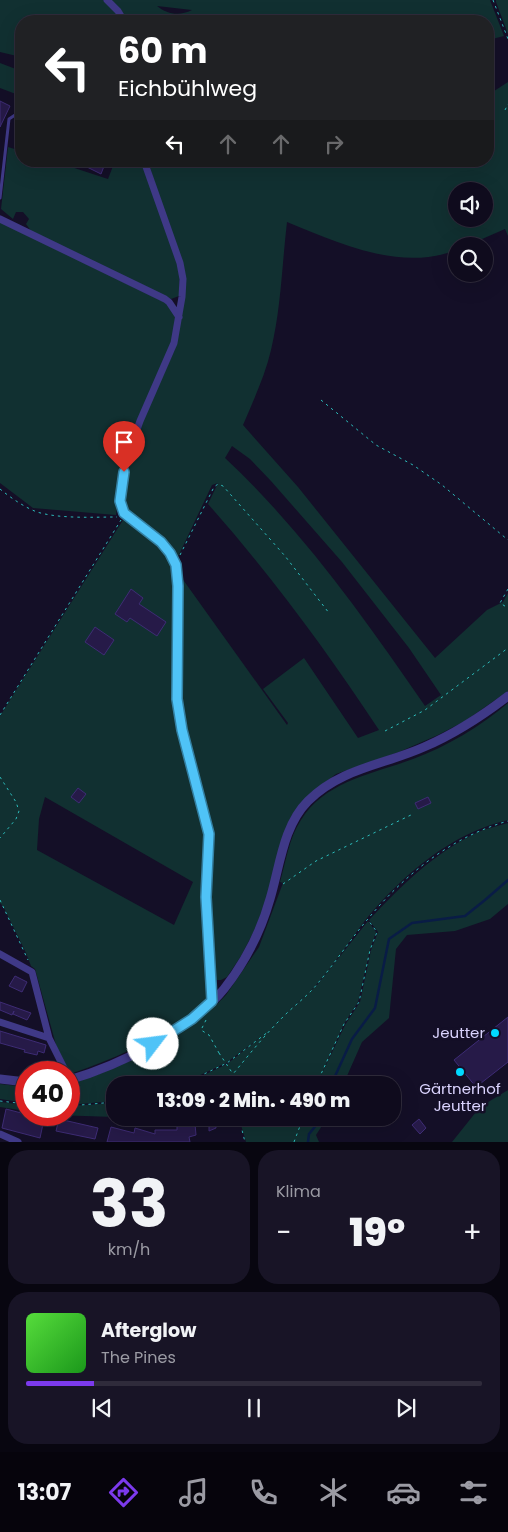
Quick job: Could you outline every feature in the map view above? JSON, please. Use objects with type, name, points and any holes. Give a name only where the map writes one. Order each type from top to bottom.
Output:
[{"type":"street","points":[[107,0],[120,15]]},
{"type":"street","points":[[146,167],[180,263],[183,279],[174,343],[140,421],[129,452],[120,501],[124,513],[161,542],[170,553],[176,565],[178,586],[177,699],[182,730],[209,834],[206,897],[212,1001]]},
{"type":"street","points":[[0,219],[165,299],[179,317]]},
{"type":"street","points":[[80,1076],[99,1070],[137,1052],[184,1024],[223,990],[246,957],[266,912],[290,830],[302,808],[316,795],[335,780],[347,774],[399,757],[432,743],[462,727],[506,698]]},
{"type":"street","points":[[0,954],[32,972],[49,1038],[60,1061]]},
{"type":"street","points":[[0,1022],[49,1038]]},
{"type":"street","points":[[0,1080],[15,1081]]},
{"type":"street","points":[[0,1134],[18,1142]]},
{"type":"lane","points":[[0,198],[9,120],[15,116]]},
{"type":"path","points":[[493,0],[508,39]]},
{"type":"path","points":[[505,110],[508,104]]},
{"type":"path","points":[[321,400],[376,445],[412,465],[442,485],[508,540]]},
{"type":"path","points":[[176,565],[214,487],[218,484],[223,486],[262,528],[329,613]]},
{"type":"path","points":[[0,489],[24,506],[38,512],[57,515],[116,517],[124,513]]},
{"type":"path","points":[[0,715],[124,513]]},
{"type":"path","points":[[508,589],[500,603],[508,608]]},
{"type":"path","points":[[386,731],[425,710],[508,648]]},
{"type":"path","points":[[0,778],[16,802],[19,811],[16,819],[0,838]]},
{"type":"path","points":[[272,892],[316,861],[413,814]]},
{"type":"path","points":[[212,1001],[212,1006],[201,1030],[209,1035],[233,1074],[280,1019],[317,985],[368,919],[390,895],[427,862],[467,836],[508,822]]},
{"type":"path","points":[[0,900],[32,972]]},
{"type":"path","points":[[320,1076],[344,1024],[359,1002],[370,950],[377,932],[368,919]]},
{"type":"path","points":[[200,1076],[227,1063],[271,1030]]},
{"type":"path","points":[[0,1101],[15,1103]]},
{"type":"path","points":[[80,1105],[106,1103]]},
{"type":"path","points":[[241,1126],[245,1142]]},
{"type":"path","points":[[294,1142],[300,1126]]},
{"type":"green space","points":[[0,0],[103,0],[117,15],[15,15],[15,56],[0,52]]},
{"type":"green space","points":[[111,0],[490,0],[504,36],[494,38],[494,15],[122,15]],"holes":[[[157,6],[192,10],[174,14]]]},
{"type":"green space","points":[[496,0],[508,0],[508,34],[496,2]]},
{"type":"green space","points":[[0,63],[15,69],[15,94],[0,88]]},
{"type":"green space","points":[[508,82],[508,236],[505,229],[487,237],[448,237],[448,252],[435,256],[413,258],[370,252],[349,246],[287,222],[279,303],[271,350],[262,379],[243,425],[298,487],[435,658],[487,610],[503,602],[508,593],[508,691],[465,721],[399,752],[336,774],[310,794],[292,815],[286,829],[264,906],[254,931],[227,977],[221,980],[217,980],[214,977],[210,888],[211,833],[180,699],[179,574],[287,725],[288,723],[263,689],[304,658],[358,738],[379,730],[298,614],[208,504],[218,483],[212,485],[176,561],[125,507],[123,492],[131,452],[142,422],[175,349],[186,285],[150,167],[494,167],[494,91]],"holes":[[[232,446],[250,459],[342,562],[409,648],[441,695],[425,706],[332,577],[281,515],[225,458]]]},
{"type":"green space","points":[[8,147],[15,149],[15,167],[71,167],[108,179],[113,167],[143,167],[175,256],[180,275],[179,296],[171,299],[31,231],[26,224],[29,219],[23,212],[16,212],[13,219],[1,209]]},
{"type":"green space","points":[[0,222],[166,303],[176,317],[174,336],[120,482],[116,515],[33,508],[0,483]]},
{"type":"green space","points":[[123,520],[131,522],[148,534],[168,553],[173,564],[175,586],[175,698],[206,833],[203,885],[210,999],[161,1034],[126,1052],[80,1070],[80,1061],[63,1061],[58,1052],[35,969],[31,966],[0,903],[0,716]],"holes":[[[45,797],[193,882],[174,925],[37,850],[39,819]]]},
{"type":"green space","points":[[508,703],[508,820],[487,826],[448,845],[412,872],[381,902],[333,965],[368,921],[376,932],[358,1002],[344,1024],[321,1076],[202,1076],[227,1064],[262,1036],[226,1063],[198,1076],[106,1076],[106,1102],[80,1104],[80,1080],[102,1073],[175,1036],[216,1005],[226,995],[259,947],[283,883],[280,882],[288,850],[297,827],[311,807],[323,796],[351,780],[413,759],[450,742],[475,728]]},
{"type":"green space","points":[[508,823],[508,904],[490,919],[455,931],[407,935],[396,949],[389,1018],[362,1042],[347,1076],[321,1076],[345,1025],[360,1002],[371,950],[378,932],[369,920],[406,882],[447,849],[478,832]]},
{"type":"green space","points":[[0,1084],[15,1086],[15,1101],[0,1099]]},
{"type":"green space","points":[[508,1090],[508,1142],[452,1142],[480,1107]]},
{"type":"green space","points":[[0,1102],[15,1104],[15,1109],[0,1107]]},
{"type":"green space","points":[[106,1104],[106,1117],[80,1116],[80,1105]]},
{"type":"green space","points":[[241,1126],[322,1126],[316,1135],[319,1142],[246,1142]]},
{"type":"building","points":[[0,101],[10,106],[0,127]]},
{"type":"building","points":[[87,167],[104,167],[101,174]]},
{"type":"building","points":[[131,589],[143,598],[139,604],[166,622],[157,636],[130,618],[127,622],[115,614]]},
{"type":"building","points":[[95,627],[114,640],[104,655],[85,642]]},
{"type":"building","points":[[78,788],[86,794],[79,803],[71,797]]},
{"type":"building","points":[[428,797],[431,803],[418,809],[415,803]]},
{"type":"building","points":[[15,976],[27,982],[22,992],[9,986]]},
{"type":"building","points":[[0,1002],[31,1013],[27,1020],[13,1014],[14,1011],[12,1015],[0,1010]]},
{"type":"building","points":[[508,1017],[508,1062],[476,1087],[454,1060]]},
{"type":"building","points":[[0,1031],[46,1045],[44,1053],[38,1051],[37,1055],[0,1043]]},
{"type":"building","points":[[6,1109],[15,1111],[15,1126],[43,1126],[40,1138],[2,1128]]},
{"type":"building","points":[[419,1119],[426,1128],[420,1134],[412,1125]]},
{"type":"building","points":[[80,1124],[98,1128],[95,1139],[56,1131],[57,1126],[80,1126]]},
{"type":"building","points":[[177,1126],[195,1126],[196,1135],[189,1137],[190,1142],[107,1142],[111,1127],[134,1133],[135,1128],[155,1134],[155,1130],[177,1130]]},
{"type":"building","points":[[209,1126],[216,1126],[216,1128],[209,1131]]},
{"type":"waterway","points":[[335,1076],[352,1039],[375,1008],[389,939],[412,923],[465,916],[508,880]]},
{"type":"waterway","points":[[308,1142],[309,1134],[316,1126]]},
{"type":"place","name":"Jeutter","points":[[495,1033]]},
{"type":"place","name":"Gärtnerhof Jeutter","points":[[460,1072]]},
{"type":"route","points":[[124,472],[120,501],[124,513],[161,542],[170,553],[176,565],[178,586],[177,699],[182,730],[209,834],[206,897],[212,1001],[192,1019],[153,1044]]}]
